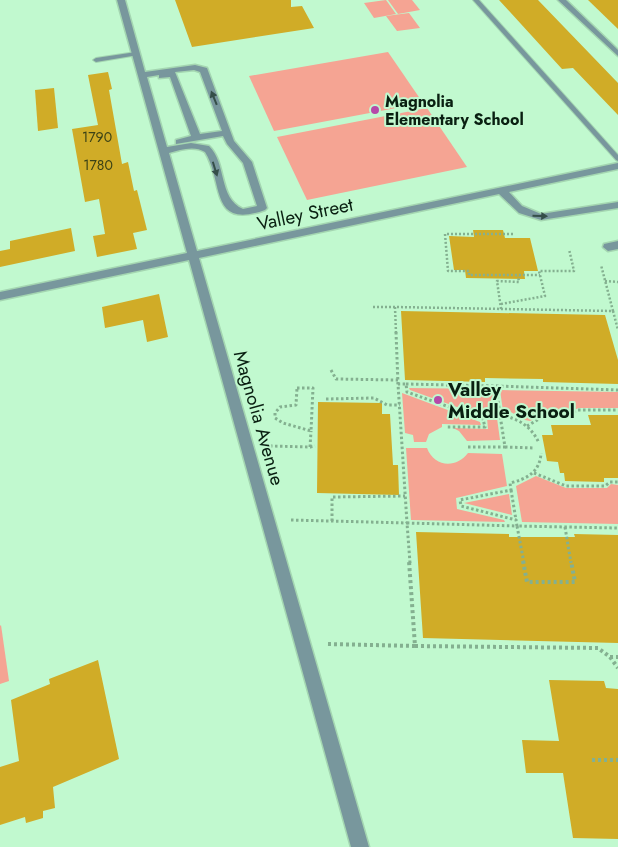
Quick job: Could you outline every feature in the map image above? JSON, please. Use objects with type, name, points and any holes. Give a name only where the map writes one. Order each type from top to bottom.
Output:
[{"type":"street","name":"Magnolia Avenue","points":[[121,0],[360,847]]},
{"type":"street","points":[[562,0],[618,54]]},
{"type":"street","points":[[143,77],[195,66],[204,70],[230,142],[247,162],[262,208],[248,213],[240,213],[232,208],[218,178],[210,151],[205,147],[163,148]]},
{"type":"street","points":[[143,77],[172,74],[193,124],[196,138]]},
{"type":"street","points":[[163,148],[196,138],[228,133]]},
{"type":"street","name":"Valley Street","points":[[0,296],[617,166]]},
{"type":"street","points":[[502,191],[517,209],[541,218],[618,205]]},
{"type":"lane","points":[[476,0],[617,166]]},
{"type":"lane","points":[[96,60],[136,54]]},
{"type":"path","points":[[513,234],[446,234],[448,271],[469,271],[469,275],[540,276]]},
{"type":"path","points":[[501,304],[545,296],[539,271],[574,271],[569,250]]},
{"type":"path","points":[[601,265],[618,330]]},
{"type":"path","points":[[502,309],[497,281],[519,282],[518,275]]},
{"type":"path","points":[[605,281],[618,282]]},
{"type":"path","points":[[372,306],[613,311]]},
{"type":"path","points":[[395,307],[415,646]]},
{"type":"path","points":[[331,370],[336,379],[406,384],[618,390]]},
{"type":"path","points":[[406,384],[407,392],[484,420],[485,427],[446,427]]},
{"type":"path","points":[[496,386],[505,447]]},
{"type":"path","points":[[310,446],[311,431],[313,388],[297,388],[296,405],[280,407],[275,413],[275,418],[284,423],[311,431]]},
{"type":"path","points":[[326,399],[374,398],[387,405],[400,406]]},
{"type":"path","points":[[527,426],[544,416],[564,416],[578,410],[618,410]]},
{"type":"path","points":[[500,415],[514,418],[527,426],[539,443]]},
{"type":"path","points":[[270,446],[315,446]]},
{"type":"path","points":[[468,447],[535,448]]},
{"type":"path","points":[[541,453],[540,461],[534,473],[510,483],[527,582],[575,582],[564,527]]},
{"type":"path","points":[[534,473],[566,486],[605,486],[610,482],[618,482]]},
{"type":"path","points":[[512,490],[460,500],[461,506],[516,520]]},
{"type":"path","points":[[332,521],[332,497],[405,496]]},
{"type":"path","points":[[291,520],[618,528]]},
{"type":"path","points":[[328,644],[598,648],[610,657],[618,668]]},
{"type":"path","points":[[610,657],[618,657]]},
{"type":"path","points":[[592,760],[618,760]]},
{"type":"shaded area","points":[[386,0],[396,14],[374,18],[364,3]]},
{"type":"shaded area","points":[[388,0],[412,0],[420,10],[398,14]]},
{"type":"shaded area","points":[[409,13],[420,28],[397,31],[386,16]]},
{"type":"shaded area","points":[[388,52],[423,103],[274,131],[249,76]]},
{"type":"shaded area","points":[[427,108],[467,167],[307,200],[277,137]]},
{"type":"shaded area","points":[[409,388],[493,389],[500,440],[467,441],[459,431],[453,428],[488,429],[487,418],[410,390]]},
{"type":"shaded area","points":[[500,390],[618,392],[618,408],[579,408],[563,414],[545,414],[530,421],[509,411],[503,411]]},
{"type":"shaded area","points":[[402,393],[480,422],[481,425],[442,424],[442,427],[429,434],[426,442],[414,442],[413,435],[405,433]]},
{"type":"shaded area","points":[[406,448],[427,448],[435,459],[446,464],[458,462],[468,453],[502,454],[507,486],[456,498],[457,509],[504,520],[505,522],[411,520]]},
{"type":"shaded area","points":[[536,476],[566,488],[607,488],[611,484],[618,485],[618,524],[522,522],[516,486]]},
{"type":"shaded area","points":[[509,494],[512,515],[464,503]]},
{"type":"shaded area","points":[[0,626],[9,681],[0,684]]},
{"type":"building","points":[[175,0],[291,0],[291,7],[302,6],[314,28],[192,47]]},
{"type":"building","points":[[499,0],[538,0],[618,83],[618,115],[573,68],[562,69]]},
{"type":"building","points":[[588,0],[618,0],[618,29]]},
{"type":"building","points":[[108,72],[112,89],[109,90],[122,164],[128,162],[134,191],[137,190],[147,230],[133,233],[137,249],[97,257],[93,236],[105,234],[99,199],[85,202],[72,129],[98,125],[88,75]]},
{"type":"building","points":[[54,88],[58,128],[38,131],[35,90]]},
{"type":"building","points":[[71,228],[75,251],[0,267],[0,251],[10,249],[10,241]]},
{"type":"building","points":[[473,230],[503,230],[505,238],[530,238],[538,271],[524,271],[525,279],[466,278],[465,270],[454,270],[449,236],[474,237]]},
{"type":"building","points":[[159,294],[168,337],[147,342],[143,320],[105,328],[102,307]]},
{"type":"building","points":[[401,311],[605,315],[618,360],[618,384],[543,382],[543,379],[485,378],[485,382],[405,380]]},
{"type":"building","points":[[318,402],[382,403],[382,414],[390,414],[393,465],[398,465],[399,495],[317,493]]},
{"type":"building","points":[[588,415],[618,415],[618,478],[604,478],[604,482],[565,481],[564,473],[560,473],[558,462],[547,461],[542,435],[553,435],[551,425],[591,425]]},
{"type":"building","points":[[416,532],[509,534],[509,537],[575,537],[574,534],[618,535],[618,643],[423,638]]},
{"type":"building","points":[[98,660],[119,759],[53,787],[55,808],[43,811],[43,818],[26,823],[25,817],[0,825],[0,767],[19,761],[11,700],[50,684],[49,679]]},
{"type":"building","points":[[549,680],[604,681],[606,688],[618,689],[618,839],[573,838],[563,773],[526,773],[522,740],[559,741]]},
{"type":"place","name":"Magnolia Elementary School","points":[[375,110]]},
{"type":"place","name":"Valley Middle School","points":[[438,400]]}]
